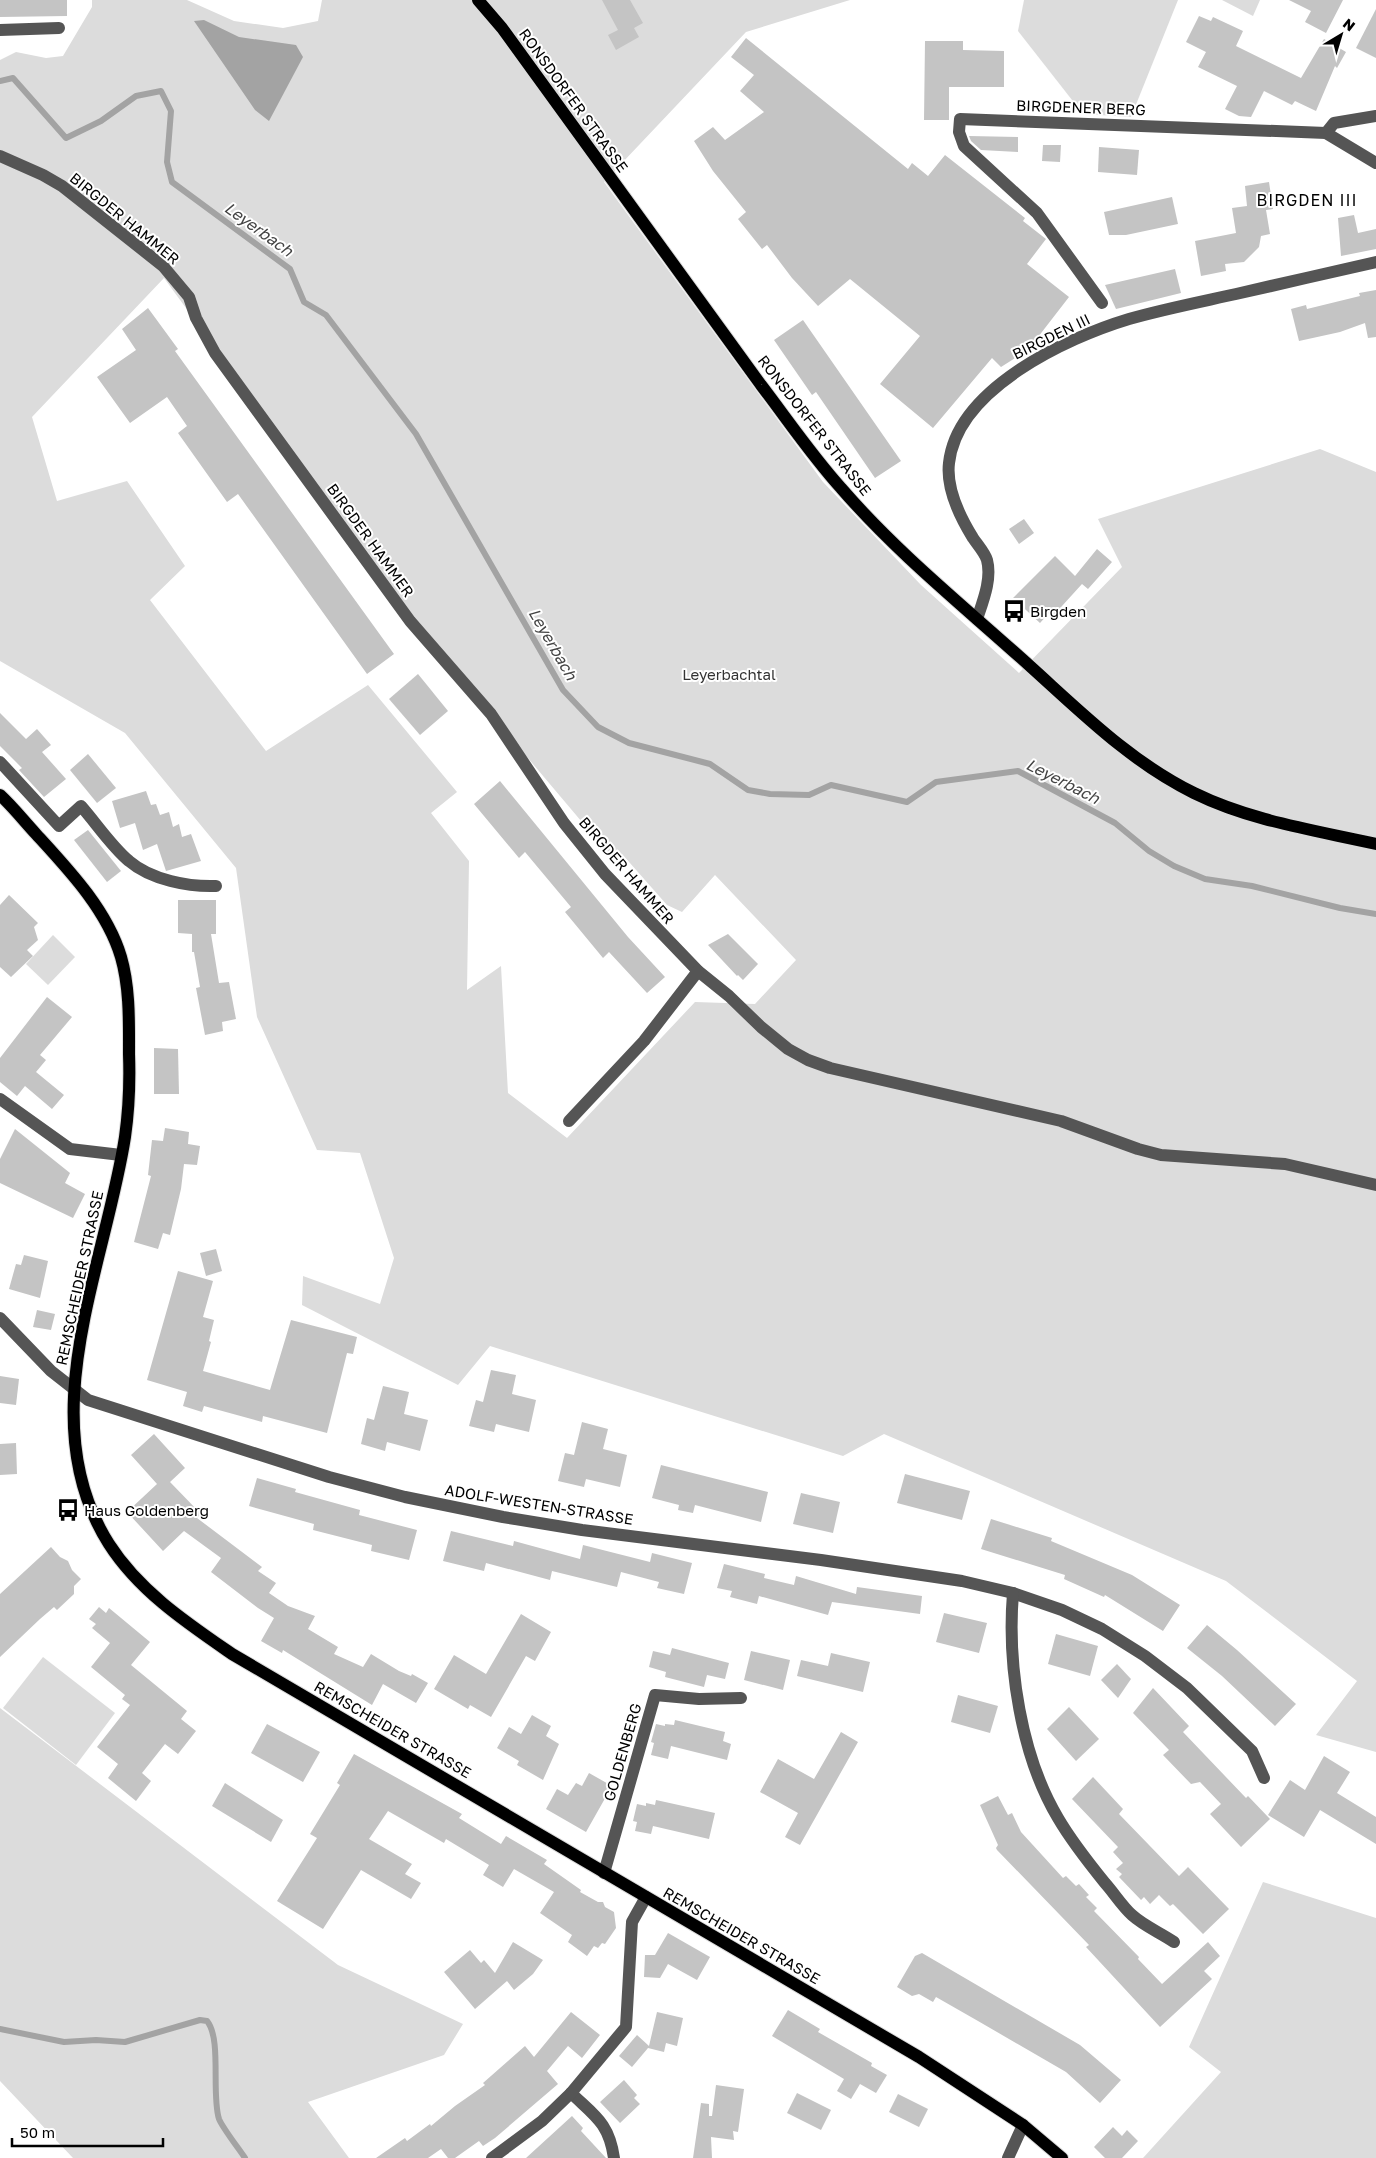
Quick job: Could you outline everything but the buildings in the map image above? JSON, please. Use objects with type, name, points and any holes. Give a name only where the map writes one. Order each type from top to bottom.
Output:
[{"type":"main road","name":"RONSDORFER STRASSE","points":[[478,0],[502,28],[761,385],[840,488],[908,558],[1093,723],[1168,779],[1230,809],[1261,818],[1376,844]]},
{"type":"main road","name":"REMSCHEIDER STRASSE","points":[[0,795],[53,852],[94,903],[112,934],[121,958],[129,1021],[130,1095],[122,1155],[78,1351],[74,1389],[76,1456],[88,1499],[108,1544],[122,1562],[153,1596],[192,1627],[232,1654],[919,2057],[1023,2125],[1062,2158]]},
{"type":"street","points":[[0,30],[59,28]]},
{"type":"street","points":[[1326,133],[1334,123],[1376,116]]},
{"type":"street","name":"BIRGDENER BERG","points":[[1102,303],[1037,213],[964,146],[960,132],[960,119],[1326,133],[1376,163]]},
{"type":"street","name":"BIRGDER HAMMER","points":[[0,156],[62,186],[162,266],[176,281],[189,298],[196,318],[215,353],[410,621],[491,714],[584,850],[698,971],[788,1049],[808,1060],[830,1068],[1061,1121],[1138,1149],[1161,1155],[1285,1164],[1376,1185]]},
{"type":"street","name":"BIRGDEN III","points":[[977,619],[987,588],[987,559],[966,526],[956,505],[948,464],[953,444],[964,423],[988,394],[1010,375],[1056,348],[1129,319],[1376,262]]},
{"type":"street","points":[[0,762],[58,826],[81,806],[130,862],[175,882],[197,887],[216,886]]},
{"type":"street","points":[[569,1121],[644,1041],[698,971]]},
{"type":"street","points":[[0,1099],[70,1149],[122,1155]]},
{"type":"street","name":"ADOLF-WESTEN-STRASSE","points":[[0,1318],[34,1355],[88,1400],[114,1410],[320,1474],[405,1498],[582,1530],[820,1560],[962,1581],[1013,1593],[1062,1610],[1102,1630],[1166,1671],[1187,1688],[1252,1751],[1264,1778]]},
{"type":"street","points":[[1013,1593],[1014,1674],[1029,1749],[1039,1779],[1058,1817],[1081,1854],[1133,1915],[1174,1942]]},
{"type":"street","name":"GOLDENBERG","points":[[604,1873],[655,1695],[699,1699],[741,1698]]},
{"type":"street","points":[[492,2158],[542,2121],[571,2093],[626,2027],[632,1922],[646,1897]]},
{"type":"street","points":[[571,2093],[608,2131],[614,2158]]},
{"type":"street","points":[[1008,2158],[1023,2125]]},
{"type":"green space","name":"Leyerbachtal","points":[[92,0],[187,0],[234,21],[283,28],[318,21],[322,0],[850,0],[746,32],[604,182],[823,482],[921,585],[1019,673],[1122,567],[1098,519],[1320,449],[1376,472],[1376,1752],[1316,1735],[1357,1681],[1226,1581],[884,1434],[843,1456],[490,1346],[458,1385],[302,1305],[303,1276],[380,1304],[394,1258],[360,1153],[317,1150],[257,1017],[236,868],[125,733],[0,661],[0,60],[16,52],[46,58],[63,56],[92,7]],"holes":[[[164,278],[430,642],[614,860],[622,854],[667,905],[682,912],[715,875],[796,960],[755,1004],[695,1002],[567,1138],[508,1093],[501,966],[467,990],[469,861],[431,813],[457,792],[368,685],[266,751],[150,600],[185,566],[127,481],[57,501],[32,417]]]},
{"type":"green space","points":[[1024,0],[1178,0],[1131,117],[1083,114],[1018,31]]},
{"type":"green space","points":[[1222,0],[1260,0],[1253,16]]},
{"type":"green space","points":[[53,935],[75,957],[48,985],[26,964]]},
{"type":"green space","points":[[43,1657],[115,1713],[76,1765],[3,1708]]},
{"type":"green space","points":[[0,1708],[338,1965],[463,2024],[444,2055],[308,2102],[349,2158],[73,2158],[0,2081]]},
{"type":"green space","points":[[1263,1882],[1376,1918],[1376,2158],[1143,2158],[1221,2072],[1189,2047]]},
{"type":"shaded area","points":[[204,20],[239,37],[296,45],[303,57],[269,121],[255,110],[194,21]]},
{"type":"waterway","name":"Leyerbach","points":[[0,81],[13,78],[66,138],[101,121],[136,96],[161,91],[171,111],[167,162],[172,182],[290,269],[304,302],[326,315],[416,434],[563,690],[598,727],[629,743],[710,764],[748,790],[770,794],[809,795],[831,785],[907,802],[936,782],[1018,771],[1115,823],[1149,851],[1174,866],[1205,879],[1252,886],[1340,908],[1376,914]]},
{"type":"waterway","points":[[0,2029],[64,2042],[96,2040],[125,2042],[200,2020],[207,2021],[214,2040],[216,2096],[219,2119],[245,2158]]},
{"type":"place","name":"Birgden","points":[[1014,611]]},
{"type":"place","name":"Haus Goldenberg","points":[[68,1510]]},
{"type":"district","name":"BIRGDEN III","points":[[1307,200]]}]
